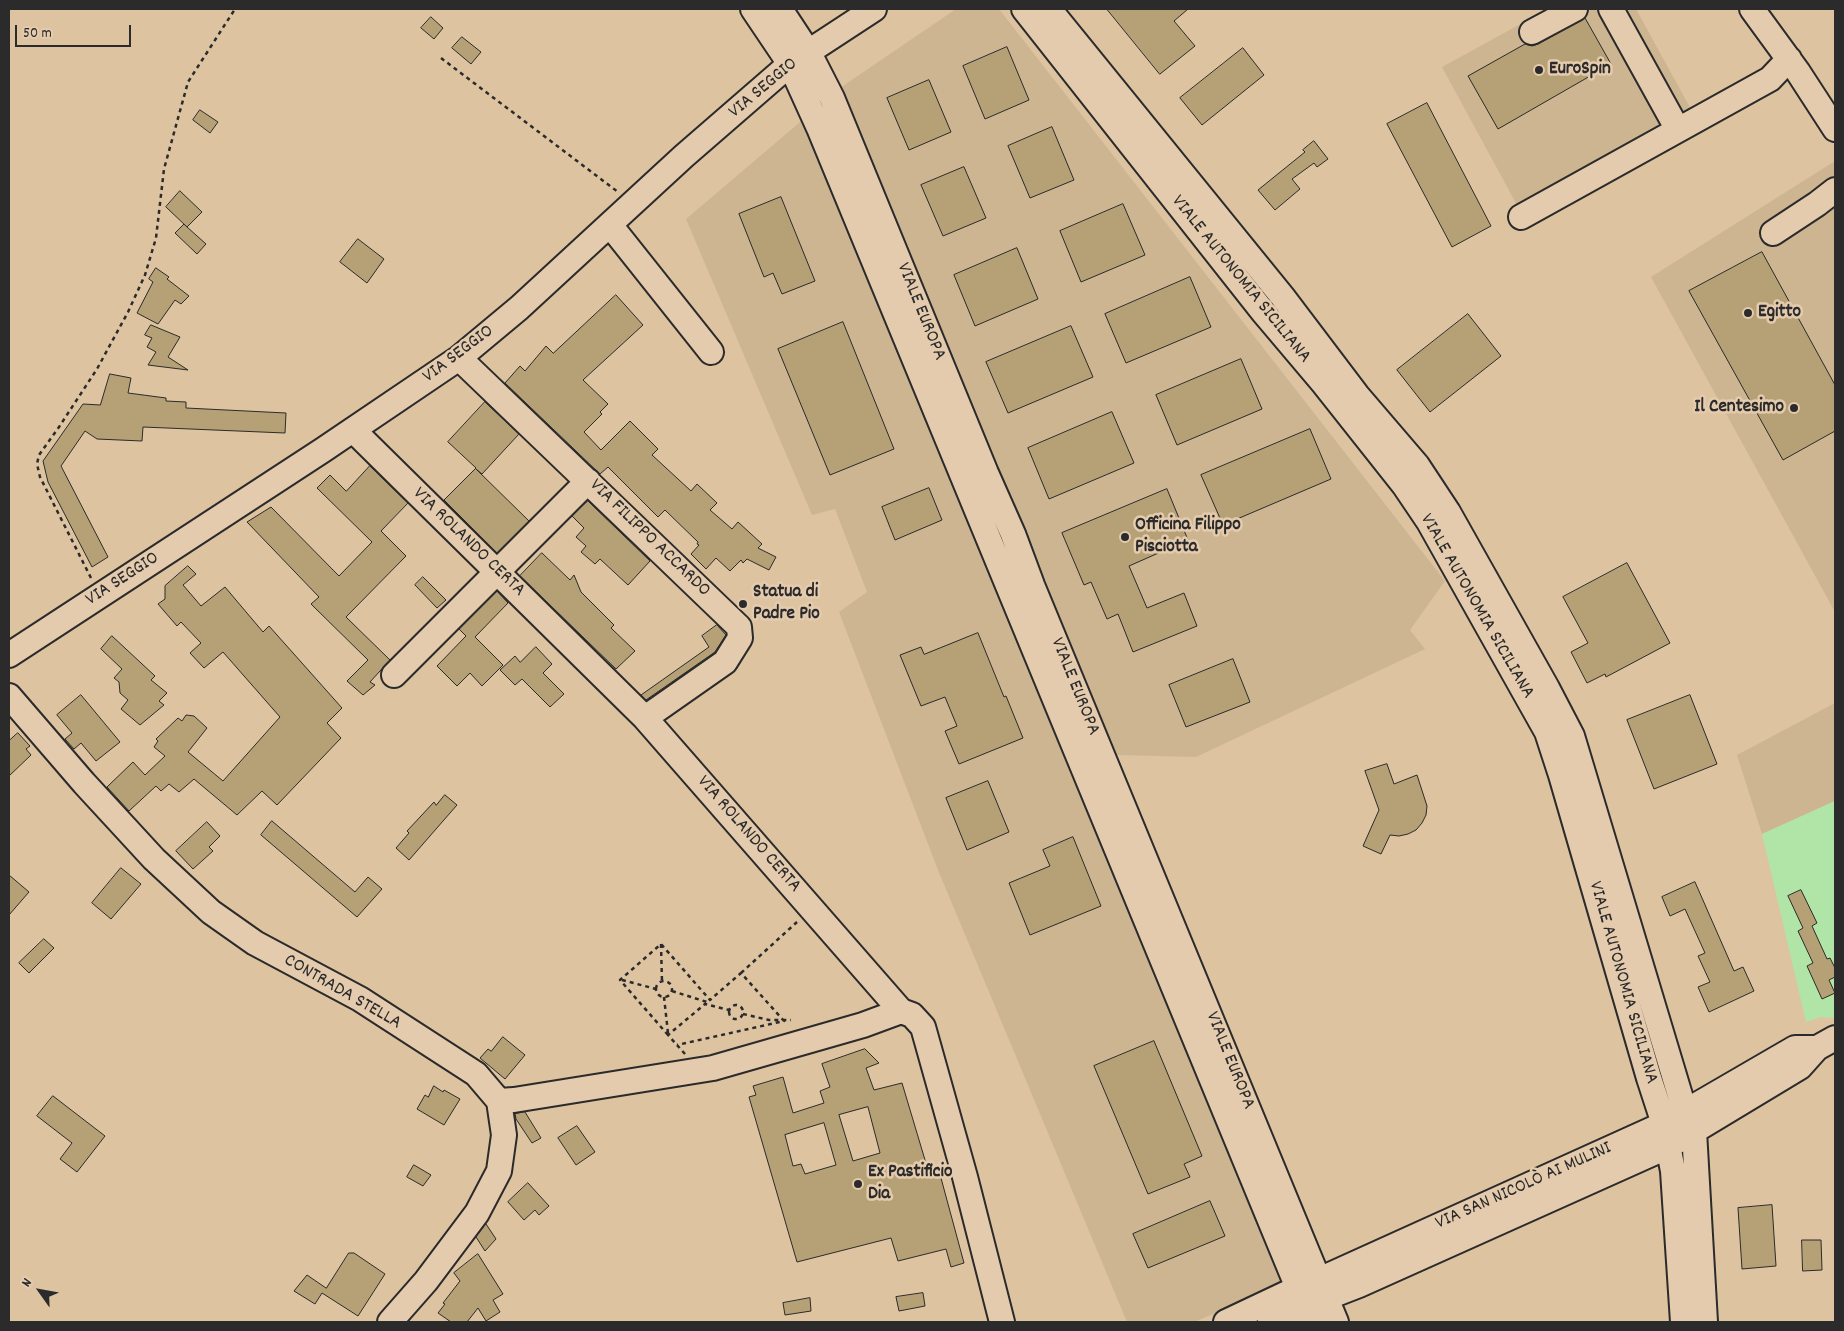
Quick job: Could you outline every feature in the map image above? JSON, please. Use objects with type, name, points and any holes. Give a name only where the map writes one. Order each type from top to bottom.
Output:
[{"type":"street","points":[[754,9],[800,58]]},
{"type":"street","points":[[780,9],[800,58]]},
{"type":"street","name":"VIA SEGGIO","points":[[9,654],[353,430],[459,358],[520,308],[684,156],[800,58],[874,9]]},
{"type":"street","name":"VIALE AUTONOMIA SICILIANA","points":[[1024,9],[1404,485],[1527,675],[1572,736],[1690,1122],[1705,1322]]},
{"type":"street","name":"VIALE AUTONOMIA SICILIANA","points":[[1049,9],[1282,296],[1357,395],[1422,473],[1448,512],[1527,675],[1561,775],[1666,1135],[1673,1171],[1683,1322]]},
{"type":"street","points":[[1532,32],[1575,9]]},
{"type":"street","points":[[1611,9],[1678,130]]},
{"type":"street","points":[[1752,9],[1789,59],[1835,129]]},
{"type":"street","name":"VIALE EUROPA","points":[[800,58],[832,98],[975,477],[1013,534],[1141,879],[1312,1299],[1336,1322]]},
{"type":"street","points":[[1521,217],[1678,130],[1765,71],[1789,59]]},
{"type":"street","points":[[1773,233],[1835,190]]},
{"type":"street","points":[[610,225],[711,352]]},
{"type":"street","points":[[1264,312],[1282,296]]},
{"type":"street","name":"VIA FILIPPO ACCARDO","points":[[459,358],[739,627],[740,638],[725,662],[645,718]]},
{"type":"street","name":"VIA ROLANDO CERTA","points":[[353,430],[645,718],[901,1011],[912,1015],[923,1027],[965,1177],[1002,1322]]},
{"type":"street","points":[[394,674],[588,481]]},
{"type":"street","name":"CONTRADA STELLA","points":[[9,696],[84,783],[154,859],[211,912],[255,943],[360,1000],[476,1074],[499,1100]]},
{"type":"street","points":[[390,1322],[426,1281],[477,1213],[499,1171],[504,1135],[499,1100],[514,1100],[694,1071],[731,1063],[864,1025],[901,1011]]},
{"type":"street","name":"VIA SAN NICOLÒ AI MULINI","points":[[1270,1322],[1312,1299],[1666,1135],[1690,1122],[1719,1091],[1795,1048],[1826,1043]]},
{"type":"street","name":"VIA SAN NICOLÒ AI MULINI","points":[[1226,1322],[1312,1299]]},
{"type":"path","points":[[100,596],[40,477],[37,464],[39,455],[97,369],[128,312],[145,275],[156,238],[164,169],[188,82],[235,9]]},
{"type":"path","points":[[441,58],[633,204]]},
{"type":"path","points":[[668,1035],[812,908]]},
{"type":"path","points":[[661,944],[707,1002]]},
{"type":"path","points":[[620,980],[661,944]]},
{"type":"path","points":[[661,944],[662,982]]},
{"type":"path","points":[[740,973],[784,1021]]},
{"type":"path","points":[[620,980],[656,989]]},
{"type":"path","points":[[620,980],[693,1063],[694,1071]]},
{"type":"path","points":[[662,982],[670,984],[672,991],[669,996],[659,996],[656,989],[658,984],[662,982]]},
{"type":"path","points":[[672,991],[729,1010]]},
{"type":"path","points":[[664,997],[668,1035]]},
{"type":"path","points":[[738,1004],[743,1009],[743,1014],[736,1020],[730,1016],[729,1010],[731,1006],[738,1004]]},
{"type":"path","points":[[743,1014],[769,1020],[784,1021]]},
{"type":"path","points":[[678,1045],[791,1020]]},
{"type":"shaded area","points":[[956,9],[999,9],[1445,581],[1410,630],[1425,649],[1196,757],[1117,755],[840,88]]},
{"type":"shaded area","points":[[1548,9],[1636,9],[1693,113],[1518,207],[1442,67]]},
{"type":"shaded area","points":[[806,117],[1292,1281],[1194,1322],[1127,1322],[938,870],[839,612],[867,592],[835,509],[812,515],[686,219]]},
{"type":"shaded area","points":[[1835,161],[1835,612],[1651,277]]},
{"type":"shaded area","points":[[1835,703],[1835,801],[1762,834],[1737,755]]},
{"type":"green space","points":[[1835,801],[1835,1018],[1820,1017],[1806,1022],[1762,834]]},
{"type":"building","points":[[1107,9],[1188,9],[1174,21],[1195,46],[1160,74]]},
{"type":"building","points":[[431,17],[443,28],[434,39],[421,28]]},
{"type":"building","name":"EuroSpin","points":[[1585,18],[1611,64],[1498,129],[1468,76],[1525,44],[1532,46],[1538,44]]},
{"type":"building","points":[[462,37],[481,52],[471,64],[452,48]]},
{"type":"building","points":[[1007,47],[1029,100],[985,119],[963,66]]},
{"type":"building","points":[[1243,48],[1264,75],[1202,125],[1180,98]]},
{"type":"building","points":[[929,80],[951,132],[909,150],[887,98]]},
{"type":"building","points":[[1427,103],[1491,226],[1452,247],[1387,124]]},
{"type":"building","points":[[200,110],[218,122],[210,133],[193,120]]},
{"type":"building","points":[[1052,127],[1074,180],[1030,198],[1008,146]]},
{"type":"building","points":[[1314,141],[1328,159],[1317,167],[1314,163],[1292,179],[1300,189],[1275,210],[1258,190],[1305,152],[1303,150]]},
{"type":"building","points":[[964,167],[986,218],[943,236],[921,185]]},
{"type":"building","points":[[180,191],[202,212],[187,227],[206,244],[197,254],[175,233],[184,224],[166,207]]},
{"type":"building","points":[[781,197],[815,281],[782,294],[773,273],[764,277],[739,214]]},
{"type":"building","points":[[1123,204],[1145,255],[1081,282],[1060,231]]},
{"type":"building","points":[[358,239],[384,259],[367,283],[340,262]]},
{"type":"building","points":[[1017,248],[1038,299],[975,326],[954,275]]},
{"type":"building","points":[[1762,252],[1835,385],[1835,431],[1783,460],[1689,291]]},
{"type":"building","points":[[156,268],[169,277],[167,279],[189,296],[181,304],[175,300],[158,324],[137,313],[153,282],[149,279]]},
{"type":"building","points":[[1190,277],[1211,327],[1126,363],[1105,314]]},
{"type":"building","points":[[616,295],[643,325],[583,380],[608,404],[600,412],[602,414],[584,432],[601,450],[630,421],[658,449],[652,455],[691,491],[697,484],[717,503],[710,510],[732,529],[738,522],[762,544],[758,548],[776,557],[769,570],[747,559],[743,563],[741,560],[730,571],[716,558],[706,569],[691,554],[699,545],[697,544],[698,542],[665,510],[658,517],[608,467],[600,474],[505,383],[520,366],[525,371],[546,346],[553,353]]},
{"type":"building","points":[[1468,314],[1501,356],[1430,412],[1397,370]]},
{"type":"building","points":[[843,322],[894,449],[830,475],[778,349]]},
{"type":"building","points":[[151,325],[180,337],[168,357],[188,370],[148,365],[156,352],[147,347],[152,338],[145,335]]},
{"type":"building","points":[[1071,326],[1093,377],[1008,413],[986,362]]},
{"type":"building","points":[[1241,359],[1262,409],[1177,445],[1156,395]]},
{"type":"building","points":[[110,374],[131,378],[128,393],[166,398],[166,401],[186,402],[186,408],[286,413],[285,433],[143,427],[142,441],[97,439],[85,431],[61,466],[108,557],[92,567],[48,482],[43,461],[83,404],[100,405]]},
{"type":"building","points":[[485,402],[519,434],[482,474],[476,469],[529,521],[497,553],[444,500],[476,468],[448,442]]},
{"type":"building","points":[[1112,412],[1134,463],[1049,499],[1028,448]]},
{"type":"building","points":[[1310,429],[1331,479],[1223,525],[1201,475]]},
{"type":"building","points":[[370,466],[408,503],[381,531],[406,556],[346,617],[390,660],[370,682],[375,685],[363,695],[347,681],[368,660],[311,604],[319,597],[247,522],[271,507],[339,576],[372,542],[317,488],[330,475],[346,491]]},
{"type":"building","points":[[929,488],[942,520],[895,540],[882,507]]},
{"type":"building","points":[[1167,489],[1188,540],[1129,566],[1147,608],[1184,593],[1197,626],[1133,652],[1118,614],[1107,619],[1091,582],[1084,585],[1062,533]]},
{"type":"building","points":[[588,501],[650,561],[628,585],[600,559],[595,564],[581,552],[586,546],[576,537],[584,528],[572,516]]},
{"type":"building","points":[[542,553],[570,580],[574,575],[581,592],[614,625],[611,628],[635,651],[616,669],[520,576]]},
{"type":"building","points":[[1627,563],[1670,643],[1606,677],[1605,674],[1587,683],[1571,652],[1588,643],[1563,597]]},
{"type":"building","points":[[188,566],[196,574],[183,585],[201,606],[225,587],[263,632],[269,626],[342,708],[327,723],[341,738],[277,805],[262,791],[237,815],[194,779],[179,792],[169,784],[161,791],[156,786],[129,811],[107,787],[133,762],[145,775],[165,756],[154,747],[158,741],[156,739],[178,718],[182,721],[186,715],[194,716],[207,728],[188,752],[223,781],[280,717],[223,652],[204,668],[190,653],[201,643],[181,622],[177,626],[158,604],[165,599],[165,586]]},
{"type":"building","points":[[423,577],[446,600],[437,608],[415,585]]},
{"type":"building","points":[[497,591],[508,603],[475,637],[503,665],[482,686],[470,673],[457,686],[437,666],[466,636],[459,629]]},
{"type":"building","points":[[717,625],[726,635],[715,652],[646,700],[641,695],[709,647],[702,636]]},
{"type":"building","points":[[978,633],[1023,738],[959,764],[945,731],[957,726],[945,697],[921,706],[900,655],[921,647],[924,654]]},
{"type":"building","points":[[112,636],[155,676],[151,680],[167,693],[159,701],[164,705],[140,725],[121,709],[128,700],[120,693],[119,682],[114,678],[122,669],[101,649]]},
{"type":"building","points":[[536,647],[552,664],[543,673],[564,694],[550,707],[522,679],[515,685],[500,670],[515,656],[520,662]]},
{"type":"building","points":[[1233,659],[1250,702],[1186,727],[1169,685]]},
{"type":"building","points":[[81,695],[120,742],[96,761],[81,743],[74,749],[65,739],[72,733],[57,715]]},
{"type":"building","points":[[1690,695],[1717,764],[1654,789],[1627,720]]},
{"type":"building","points":[[18,733],[30,746],[26,749],[31,755],[9,776],[9,741]]},
{"type":"building","points":[[1387,764],[1394,784],[1417,775],[1427,806],[1426,815],[1416,830],[1399,836],[1390,835],[1381,854],[1363,846],[1379,810],[1365,771]]},
{"type":"building","points":[[988,781],[1009,832],[967,850],[946,798]]},
{"type":"building","points":[[445,795],[457,805],[409,860],[396,848],[409,833],[407,831],[434,802],[436,805]]},
{"type":"building","points":[[272,821],[355,892],[368,877],[382,889],[357,917],[261,835]]},
{"type":"building","points":[[207,822],[220,836],[209,847],[213,851],[193,869],[176,851]]},
{"type":"building","points":[[1073,837],[1101,906],[1030,935],[1009,883],[1050,866],[1043,850]]},
{"type":"building","points":[[121,868],[141,884],[111,919],[92,903]]},
{"type":"building","points":[[9,875],[29,892],[9,915]]},
{"type":"building","points":[[1695,882],[1734,971],[1743,967],[1754,991],[1709,1012],[1698,987],[1710,982],[1698,956],[1705,953],[1685,909],[1670,916],[1662,897]]},
{"type":"building","points":[[1801,890],[1817,923],[1812,926],[1827,959],[1830,958],[1835,968],[1835,977],[1829,980],[1835,993],[1822,999],[1807,966],[1813,963],[1798,931],[1803,928],[1788,896]]},
{"type":"building","points":[[44,939],[54,948],[29,973],[19,963]]},
{"type":"building","points":[[503,1037],[525,1055],[505,1079],[480,1058],[488,1049],[491,1051]]},
{"type":"building","points":[[1154,1041],[1202,1156],[1184,1164],[1190,1177],[1148,1194],[1094,1066]]},
{"type":"building","name":"Ex Pastificio Dia","points":[[865,1049],[879,1063],[866,1068],[874,1090],[902,1083],[928,1170],[938,1167],[964,1263],[951,1267],[946,1249],[898,1261],[891,1238],[797,1262],[749,1097],[756,1095],[753,1086],[783,1077],[793,1113],[824,1103],[820,1091],[830,1087],[822,1064]],"holes":[[[868,1107],[880,1153],[853,1161],[839,1115]],[[824,1123],[836,1165],[805,1174],[801,1164],[793,1166],[785,1135]]]},
{"type":"building","points":[[434,1086],[460,1099],[444,1125],[417,1109],[425,1095],[428,1097]]},
{"type":"building","points":[[53,1096],[105,1136],[77,1172],[60,1159],[72,1143],[37,1116]]},
{"type":"building","points":[[525,1112],[541,1138],[532,1143],[516,1119],[515,1114]]},
{"type":"building","points":[[577,1126],[595,1152],[576,1165],[558,1138]]},
{"type":"building","points":[[414,1165],[431,1175],[423,1186],[407,1177]]},
{"type":"building","points":[[528,1183],[549,1206],[539,1215],[535,1210],[524,1220],[508,1202]]},
{"type":"building","points":[[1210,1201],[1225,1236],[1148,1268],[1133,1234]]},
{"type":"building","points":[[1772,1205],[1776,1266],[1742,1269],[1738,1208]]},
{"type":"building","points":[[486,1224],[496,1239],[485,1251],[476,1237]]},
{"type":"building","points":[[1802,1240],[1821,1240],[1822,1270],[1803,1271]]},
{"type":"building","points":[[349,1253],[354,1253],[385,1274],[358,1316],[322,1293],[315,1304],[294,1291],[307,1275],[326,1288]]},
{"type":"building","points":[[478,1254],[503,1294],[493,1300],[500,1312],[486,1321],[478,1308],[467,1322],[451,1322],[438,1313],[445,1304],[443,1303],[460,1281],[454,1273]]},
{"type":"building","points":[[923,1293],[925,1306],[899,1311],[896,1297]]},
{"type":"building","points":[[810,1298],[811,1311],[785,1315],[783,1303]]},
{"type":"place","name":"EuroSpin","points":[[1539,70]]},
{"type":"place","name":"Egitto","points":[[1748,313]]},
{"type":"place","name":"Il Centesimo","points":[[1794,408]]},
{"type":"place","name":"Officina Filippo Pisciotta","points":[[1125,537]]},
{"type":"place","name":"Statua di Padre Pio","points":[[743,604]]},
{"type":"place","name":"Ex Pastificio Dia","points":[[858,1184]]}]
